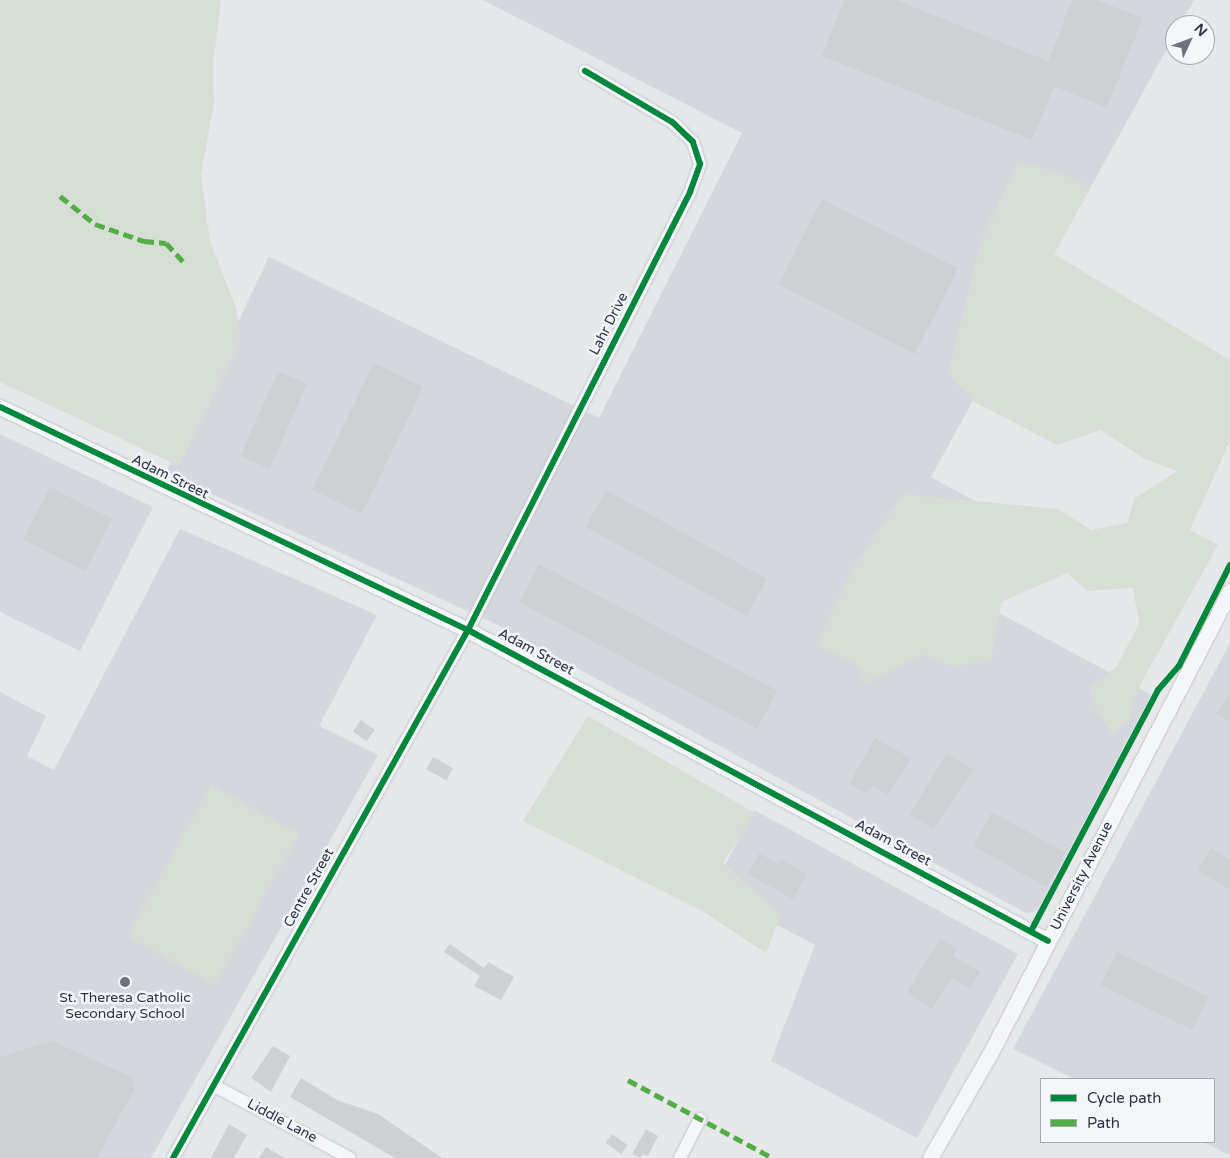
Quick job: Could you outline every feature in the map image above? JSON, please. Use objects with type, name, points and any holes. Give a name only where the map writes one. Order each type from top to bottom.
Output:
[{"type":"street","name":"Lahr Drive","points":[[468,630],[686,201],[700,164],[693,142],[672,122],[585,71]]},
{"type":"street","name":"Adam Street","points":[[0,407],[468,630],[1048,941]]},
{"type":"street","name":"University Avenue","points":[[930,1158],[1048,941],[1230,591]]},
{"type":"street","name":"Centre Street","points":[[173,1158],[468,630]]},
{"type":"street","name":"Liddle Lane","points":[[213,1085],[350,1158]]},
{"type":"street","points":[[680,1158],[700,1119]]},
{"type":"shaded area","points":[[0,0],[221,0],[213,64],[214,102],[201,176],[210,241],[236,308],[241,340],[179,466],[0,382]]},
{"type":"shaded area","points":[[483,0],[1194,0],[1186,15],[1165,15],[1165,52],[931,477],[993,511],[953,588],[1151,695],[1037,911],[1026,913],[496,624],[166,473],[269,257],[599,418],[742,133]]},
{"type":"shaded area","points":[[1018,162],[1061,173],[1091,187],[1054,254],[1230,360],[1230,441],[1190,530],[1218,545],[1140,685],[1128,721],[1113,736],[1096,709],[1089,688],[1117,666],[1139,624],[1133,588],[1087,591],[1067,573],[1001,602],[991,662],[951,666],[921,655],[867,683],[855,663],[816,645],[853,568],[903,494],[1058,509],[1091,530],[1127,523],[1134,499],[1177,471],[1145,459],[1100,430],[1057,445],[973,401],[948,374],[982,239]]},
{"type":"shaded area","points":[[0,434],[153,507],[80,651],[0,612]]},
{"type":"shaded area","name":"St. Theresa Catholic Secondary School","points":[[180,529],[377,615],[319,726],[378,755],[151,1158],[0,1158],[0,692],[46,716],[27,756],[54,770]]},
{"type":"shaded area","points":[[1230,643],[1230,1155],[1205,1143],[1215,1143],[1215,1078],[1073,1078],[1013,1049]]},
{"type":"shaded area","points":[[588,716],[755,813],[723,863],[781,915],[766,953],[704,912],[523,821]]},
{"type":"shaded area","points":[[211,785],[299,834],[215,985],[127,936]]},
{"type":"shaded area","points":[[754,810],[1018,954],[917,1138],[771,1061],[815,945],[712,890]]},
{"type":"building","points":[[844,0],[896,0],[1048,61],[1072,0],[1097,0],[1143,18],[1107,108],[1054,86],[1032,140],[822,56]]},
{"type":"building","points":[[822,199],[958,268],[915,354],[778,285]]},
{"type":"building","points":[[374,363],[423,387],[362,514],[312,490]]},
{"type":"building","points":[[278,371],[307,384],[269,469],[240,456]]},
{"type":"building","points":[[50,487],[112,519],[86,571],[23,540]]},
{"type":"building","points":[[606,490],[767,579],[747,616],[586,527]]},
{"type":"building","points":[[539,564],[777,691],[757,729],[519,602]]},
{"type":"building","points":[[1230,692],[1230,722],[1217,714]]},
{"type":"building","points":[[361,720],[375,730],[367,741],[353,731]]},
{"type":"building","points":[[875,738],[911,758],[888,795],[873,786],[865,793],[849,784]]},
{"type":"building","points":[[947,753],[974,770],[933,829],[910,815]]},
{"type":"building","points":[[433,757],[453,768],[446,780],[426,769]]},
{"type":"building","points":[[992,812],[1065,853],[1047,887],[973,846]]},
{"type":"building","points":[[1211,848],[1230,860],[1230,890],[1197,870]]},
{"type":"building","points":[[759,853],[778,864],[781,859],[807,874],[793,899],[748,874]]},
{"type":"building","points":[[940,939],[957,949],[953,956],[980,972],[970,989],[952,978],[932,1009],[907,993]]},
{"type":"building","points":[[450,944],[484,968],[488,962],[514,977],[501,1000],[474,986],[480,976],[444,952]]},
{"type":"building","points":[[1117,952],[1209,997],[1192,1030],[1101,985]]},
{"type":"building","points":[[52,1041],[132,1077],[135,1088],[97,1158],[0,1158],[0,1057]]},
{"type":"building","points":[[273,1046],[290,1056],[271,1092],[251,1078]]},
{"type":"building","points":[[301,1078],[337,1100],[378,1114],[442,1158],[395,1158],[290,1097]]},
{"type":"building","points":[[229,1124],[247,1135],[234,1158],[211,1158]]},
{"type":"building","points":[[646,1129],[658,1136],[648,1156],[643,1154],[640,1158],[632,1154]]},
{"type":"building","points":[[612,1134],[628,1145],[621,1154],[606,1143]]},
{"type":"building","points":[[266,1147],[284,1158],[259,1158]]},
{"type":"marked path","points":[[60,196],[95,224],[144,241],[166,243],[184,262]]},
{"type":"marked path","points":[[628,1080],[773,1158]]},
{"type":"cycle path","points":[[173,1158],[468,630],[690,192],[700,164],[693,142],[672,122],[585,71]]},
{"type":"cycle path","points":[[0,407],[468,630],[1048,941]]},
{"type":"cycle path","points":[[1031,931],[1158,690],[1179,666],[1230,565]]},
{"type":"place","name":"St. Theresa Catholic Secondary School","points":[[125,982]]}]
